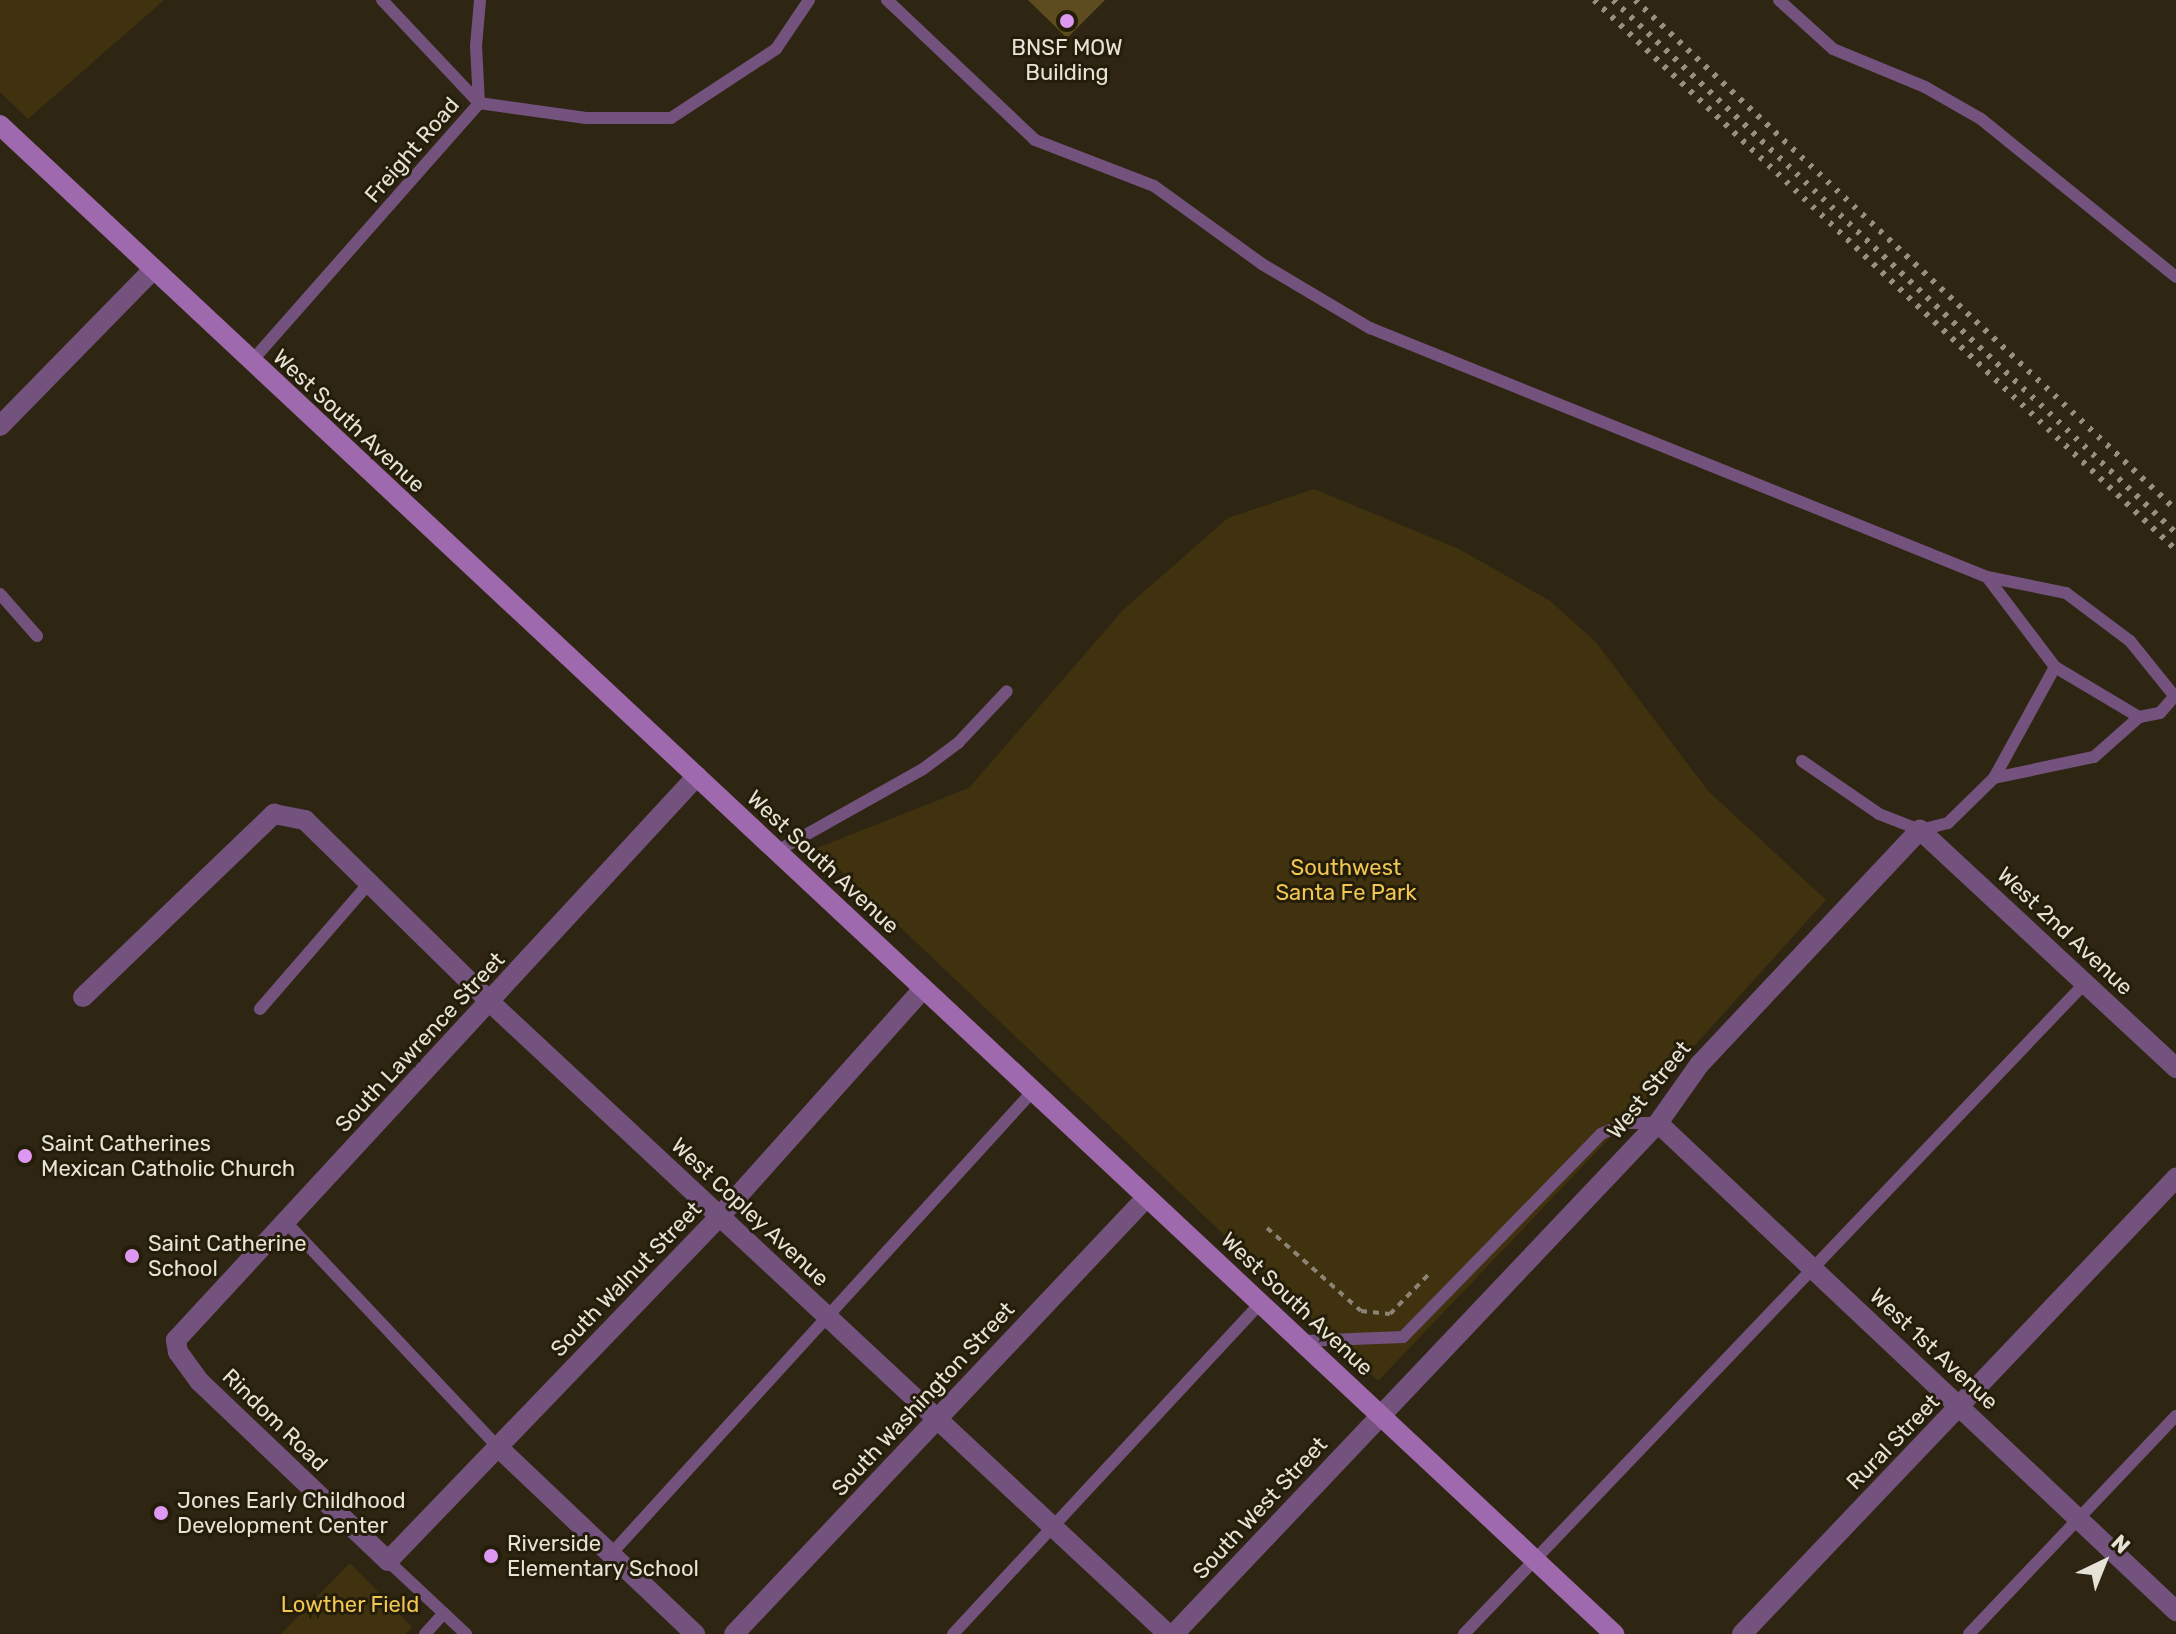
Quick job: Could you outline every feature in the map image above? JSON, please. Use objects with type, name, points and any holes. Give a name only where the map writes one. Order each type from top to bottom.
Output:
[{"type":"main road","name":"West South Avenue","points":[[0,125],[1614,1634]]},
{"type":"street","points":[[0,426],[153,270]]},
{"type":"street","name":"South Lawrence Street","points":[[176,1340],[284,1220],[491,1003],[697,776]]},
{"type":"street","name":"West Copley Avenue","points":[[83,997],[274,814],[305,820],[491,1003],[1168,1634]]},
{"type":"street","name":"West 2nd Avenue","points":[[1920,830],[2176,1068]]},
{"type":"street","name":"West Street","points":[[1382,1415],[1658,1123],[1699,1065],[1920,830]]},
{"type":"street","name":"South Walnut Street","points":[[388,1561],[720,1216],[923,989]]},
{"type":"street","name":"West 1st Avenue","points":[[1658,1123],[2176,1611]]},
{"type":"street","name":"Rural Street","points":[[1742,1634],[2176,1178]]},
{"type":"street","name":"South Washington Street","points":[[734,1634],[1147,1197]]},
{"type":"street","name":"Rindom Road","points":[[176,1340],[178,1352],[199,1381],[388,1561]]},
{"type":"street","name":"South West Street","points":[[1174,1634],[1382,1415]]},
{"type":"street","points":[[498,1447],[695,1634]]},
{"type":"lane","points":[[382,0],[479,103]]},
{"type":"lane","points":[[479,103],[476,46],[480,0]]},
{"type":"lane","name":"Freight Road","points":[[251,362],[479,103],[586,118],[671,118],[776,49],[809,0]]},
{"type":"lane","points":[[887,0],[1035,140],[1154,186],[1262,264],[1370,328],[1987,577],[2066,593],[2130,641],[2175,698],[2160,713],[2139,717],[2094,757],[1994,778]]},
{"type":"lane","points":[[1779,0],[1833,49],[1925,87],[1981,119],[2176,277]]},
{"type":"lane","points":[[1987,577],[2055,667],[2139,717]]},
{"type":"lane","points":[[0,594],[37,636]]},
{"type":"lane","name":"West Street","points":[[1920,830],[1948,823],[1994,778],[2055,667]]},
{"type":"lane","points":[[777,851],[923,769],[958,743],[1007,691]]},
{"type":"lane","points":[[1802,761],[1879,814],[1920,830]]},
{"type":"lane","points":[[260,1009],[370,882]]},
{"type":"lane","points":[[1464,1634],[2085,983]]},
{"type":"lane","points":[[611,1554],[830,1319],[1034,1090]]},
{"type":"lane","points":[[1303,1341],[1403,1337],[1601,1134],[1626,1123],[1658,1123]]},
{"type":"lane","points":[[284,1220],[498,1447]]},
{"type":"lane","points":[[953,1634],[1052,1524],[1261,1303]]},
{"type":"lane","points":[[1969,1634],[2176,1416]]},
{"type":"lane","points":[[388,1561],[466,1634]]},
{"type":"lane","points":[[425,1634],[444,1613]]},
{"type":"path","points":[[1267,1228],[1361,1311],[1390,1314],[1430,1273]]},
{"type":"path","points":[[1394,1326],[1396,1308]]},
{"type":"green space","points":[[0,0],[164,0],[28,119],[0,92]]},
{"type":"green space","name":"Southwest Santa Fe Park","points":[[1314,489],[1459,549],[1550,601],[1595,641],[1708,791],[1826,900],[1639,1107],[1378,1381],[817,848],[969,788],[1123,610],[1228,518]]},
{"type":"green space","name":"Lowther Field","points":[[350,1563],[412,1627],[405,1634],[281,1634]]},
{"type":"building","name":"BNSF MOW Building","points":[[1028,0],[1105,0],[1067,38]]},
{"type":"railway","points":[[1594,0],[2176,550]]},
{"type":"railway","points":[[1613,0],[2176,533]]},
{"type":"railway","points":[[1635,0],[2176,510]]},
{"type":"place","name":"BNSF MOW Building","points":[[1067,21]]},
{"type":"place","name":"Saint Catherines Mexican Catholic Church","points":[[25,1156]]},
{"type":"place","name":"Saint Catherine School","points":[[132,1256]]},
{"type":"place","name":"Jones Early Childhood Development Center","points":[[161,1513]]},
{"type":"place","name":"Riverside Elementary School","points":[[491,1556]]}]
